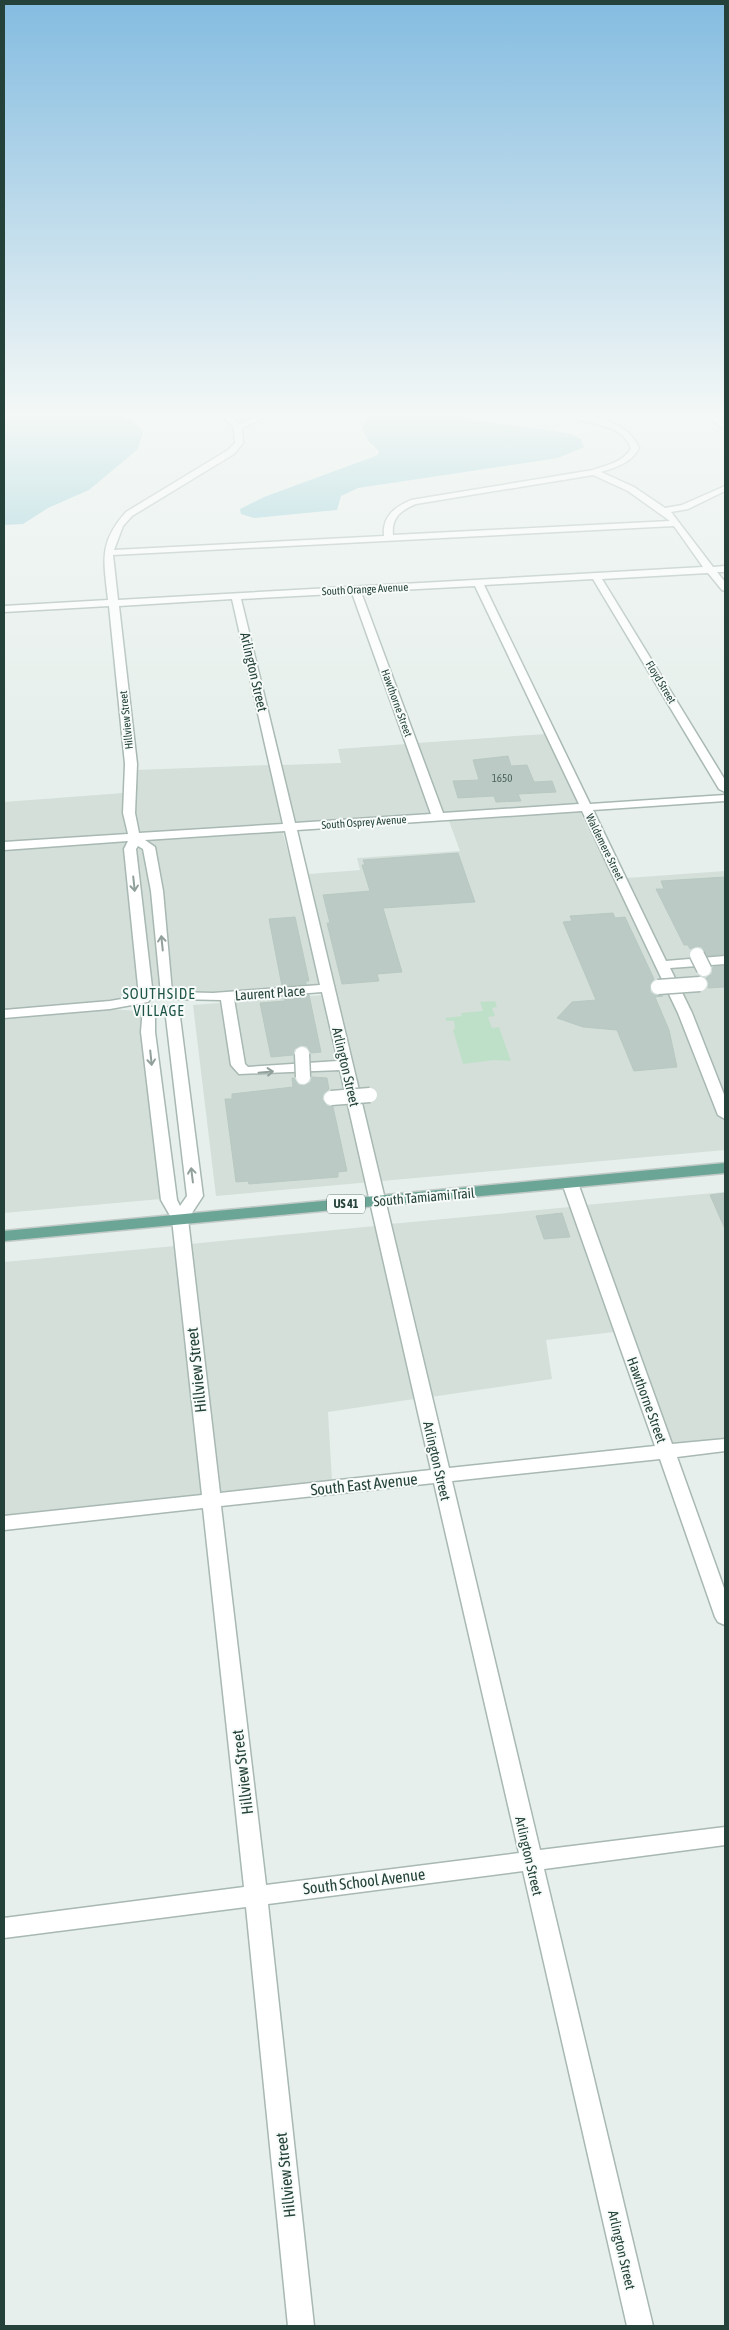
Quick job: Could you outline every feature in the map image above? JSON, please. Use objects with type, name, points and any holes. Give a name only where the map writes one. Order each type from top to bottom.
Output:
[{"type":"main road","name":"South Tamiami Trail","points":[[4,1236],[725,1168]]},
{"type":"street","points":[[121,524],[108,553],[661,524]]},
{"type":"street","points":[[388,524],[389,538]]},
{"type":"street","points":[[676,524],[725,588]]},
{"type":"street","name":"Hillview Street","points":[[108,553],[130,764],[129,796],[132,826],[136,837],[149,848],[157,891],[173,1000],[195,1196],[180,1219]]},
{"type":"street","name":"South Orange Avenue","points":[[4,609],[725,569]]},
{"type":"street","name":"Floyd Street","points":[[596,576],[725,788]]},
{"type":"street","name":"Waldemere Street","points":[[478,583],[663,965],[687,1017],[725,1115]]},
{"type":"street","name":"Hawthorne Street","points":[[356,590],[438,816]]},
{"type":"street","name":"Arlington Street","points":[[236,596],[640,2326]]},
{"type":"street","name":"South Osprey Avenue","points":[[4,846],[725,798]]},
{"type":"street","name":"Hillview Street","points":[[136,837],[130,849],[151,1061],[169,1200],[180,1219],[256,1895],[300,2326]]},
{"type":"street","points":[[697,955],[704,969]]},
{"type":"street","points":[[663,965],[725,960]]},
{"type":"street","points":[[658,987],[700,984]]},
{"type":"street","name":"Laurent Place","points":[[4,1014],[328,988]]},
{"type":"street","points":[[220,997],[236,1048],[240,1069],[248,1073],[345,1065]]},
{"type":"street","name":"Laurent Place","points":[[145,1003],[160,1012],[173,1000]]},
{"type":"street","points":[[302,1054],[303,1078]]},
{"type":"street","points":[[332,1098],[370,1095]]},
{"type":"street","name":"Hawthorne Street","points":[[570,1183],[725,1617]]},
{"type":"street","name":"South East Avenue","points":[[4,1523],[210,1499],[725,1445]]},
{"type":"street","name":"South School Avenue","points":[[4,1928],[725,1836]]},
{"type":"shaded area","points":[[545,734],[579,805],[443,814],[417,743]]},
{"type":"shaded area","points":[[407,744],[432,814],[295,824],[281,765],[341,763],[338,749]]},
{"type":"shaded area","points":[[270,765],[284,825],[141,835],[137,825],[134,796],[136,770]]},
{"type":"shaded area","points":[[123,793],[126,826],[129,835],[4,844],[4,802]]},
{"type":"shaded area","points":[[580,812],[613,879],[725,871],[725,1150],[216,1196],[193,1005],[336,994],[309,874],[360,870],[357,858],[460,851],[449,821]]},
{"type":"shaded area","points":[[282,830],[299,892],[320,986],[213,994],[180,992],[173,989],[163,890],[155,847],[145,839]]},
{"type":"shaded area","points":[[128,840],[124,849],[139,995],[106,1002],[4,1011],[4,849]]},
{"type":"shaded area","points":[[138,844],[143,848],[151,891],[160,988],[152,989],[135,849]]},
{"type":"shaded area","points":[[107,1009],[141,1011],[141,1033],[161,1199],[4,1213],[4,1017]]},
{"type":"shaded area","points":[[725,1192],[725,1439],[672,1445],[585,1205]]},
{"type":"shaded area","points":[[570,1207],[614,1332],[546,1340],[552,1379],[431,1397],[390,1224]]},
{"type":"shaded area","points":[[375,1226],[414,1399],[328,1412],[332,1481],[219,1492],[190,1244]]},
{"type":"shaded area","points":[[175,1246],[201,1494],[4,1517],[4,1262]]},
{"type":"green space","points":[[495,1001],[497,1007],[492,1008],[495,1016],[488,1017],[492,1028],[499,1027],[511,1061],[494,1060],[463,1064],[453,1030],[455,1029],[454,1021],[447,1021],[445,1018],[462,1016],[461,1013],[483,1011],[480,1002]]},
{"type":"building","points":[[508,756],[511,766],[527,765],[534,782],[552,781],[556,792],[518,794],[521,801],[496,802],[494,796],[458,798],[453,781],[479,780],[473,760]]},
{"type":"building","points":[[458,853],[475,902],[383,908],[402,972],[377,974],[379,981],[342,984],[327,923],[330,923],[323,895],[370,891],[362,865],[365,865],[363,860]]},
{"type":"building","points":[[725,877],[725,954],[707,956],[702,947],[697,946],[690,949],[688,945],[684,945],[656,889],[664,889],[661,881]]},
{"type":"building","points":[[613,913],[615,918],[625,917],[654,979],[650,984],[650,992],[654,995],[663,996],[655,997],[669,1030],[677,1067],[634,1071],[617,1030],[583,1027],[557,1018],[572,1002],[596,1000],[563,922],[572,921],[570,916]]},
{"type":"building","points":[[295,917],[309,981],[306,981],[306,984],[282,986],[269,919]]},
{"type":"building","points":[[725,966],[725,987],[708,988],[709,983],[706,978],[712,974],[713,967]]},
{"type":"building","points":[[309,995],[321,1052],[311,1053],[307,1046],[301,1045],[294,1049],[293,1055],[271,1057],[260,1003],[285,1001],[284,997]]},
{"type":"building","points":[[312,1077],[327,1078],[329,1089],[323,1094],[322,1099],[327,1106],[333,1107],[347,1171],[338,1172],[338,1177],[249,1184],[248,1181],[236,1182],[225,1099],[232,1099],[232,1094],[293,1087],[292,1078],[294,1078],[298,1085],[304,1086],[311,1082]]},
{"type":"building","points":[[725,1193],[725,1229],[710,1195]]},
{"type":"building","points":[[562,1213],[570,1237],[544,1239],[536,1216]]},
{"type":"district","name":"SOUTHSIDE VILLAGE","points":[[159,1002]]}]
